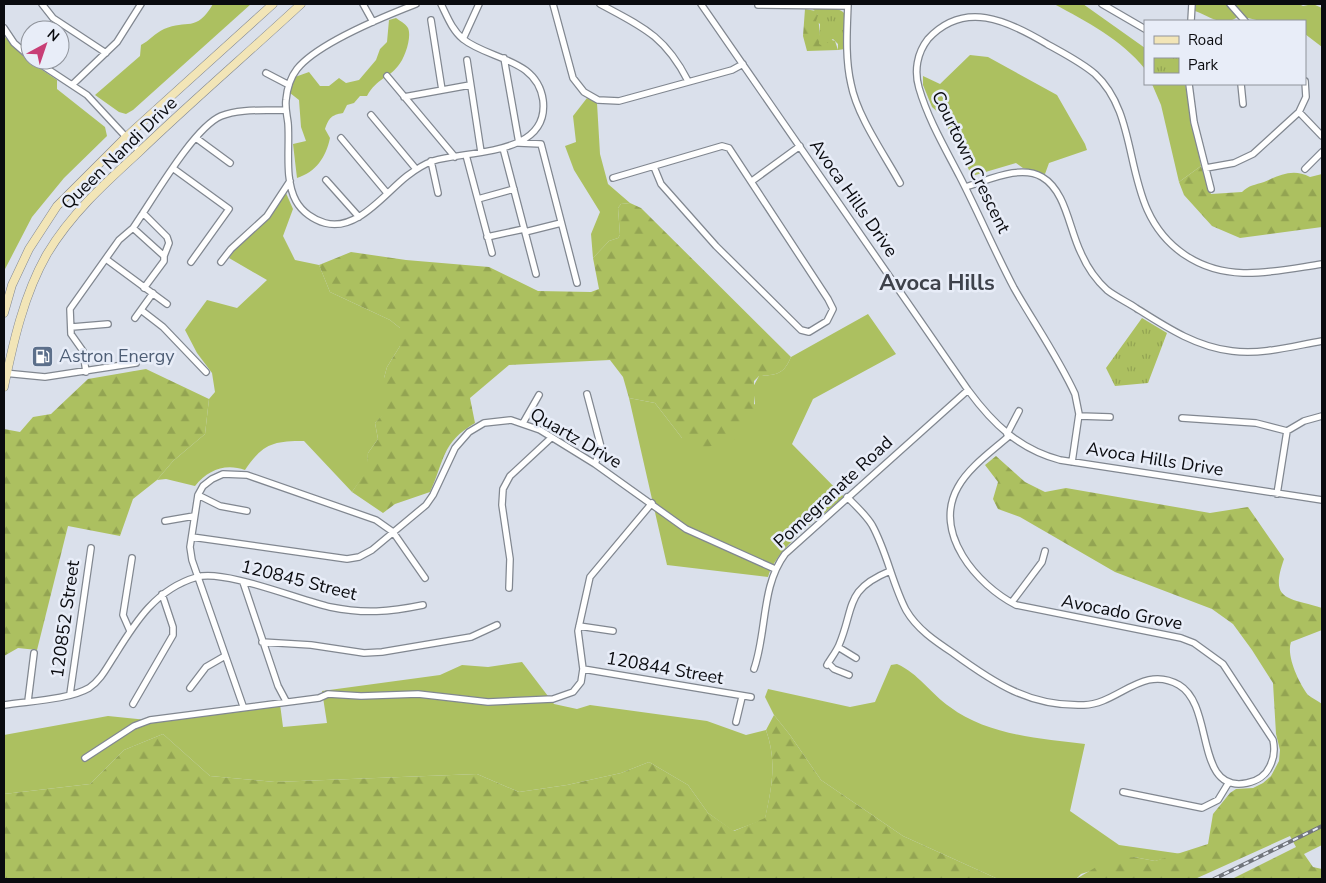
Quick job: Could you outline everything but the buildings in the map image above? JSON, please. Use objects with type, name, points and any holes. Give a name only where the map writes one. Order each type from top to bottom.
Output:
[{"type":"main road","name":"Queen Nandi Drive","points":[[4,313],[22,263],[48,219],[71,190],[126,137],[274,4]]},
{"type":"main road","name":"Queen Nandi Drive","points":[[4,388],[5,373],[20,321],[46,256],[78,210],[139,151],[300,4]]},
{"type":"street","points":[[42,4],[53,18],[106,53]]},
{"type":"street","points":[[72,84],[106,53],[128,26],[141,4]]},
{"type":"street","points":[[363,4],[372,22]]},
{"type":"street","points":[[416,4],[372,22],[304,61],[292,75],[286,110],[290,181],[294,197],[300,208],[326,224],[342,224],[359,217],[416,169],[431,162],[503,148],[519,143],[531,134],[537,125],[542,111],[542,98],[530,75],[504,58],[463,39],[453,27],[441,4]]},
{"type":"street","points":[[463,39],[480,4]]},
{"type":"street","points":[[553,4],[573,78],[579,88],[588,96],[603,101],[614,102],[732,70],[743,64]]},
{"type":"street","points":[[600,4],[655,36],[677,61],[688,81]]},
{"type":"street","name":"Avoca Hills Drive","points":[[701,4],[980,407],[1008,435],[1045,456],[1072,462],[1322,500]]},
{"type":"street","points":[[1102,4],[1144,28]]},
{"type":"street","points":[[1191,20],[1192,4]]},
{"type":"street","points":[[1230,4],[1244,20]]},
{"type":"street","points":[[758,5],[848,5],[847,55],[851,85],[866,122],[900,183]]},
{"type":"street","name":"Courtown Crescent","points":[[1072,462],[1079,416],[1070,385],[1014,286],[923,103],[916,79],[916,68],[923,46],[943,22],[970,12],[1002,17],[1083,65],[1105,85],[1123,122],[1136,179],[1146,210],[1167,239],[1185,255],[1216,270],[1247,274],[1322,264]]},
{"type":"street","points":[[431,20],[442,90]]},
{"type":"street","points":[[4,28],[20,48]]},
{"type":"street","points":[[504,58],[519,143]]},
{"type":"street","points":[[467,60],[481,152]]},
{"type":"street","points":[[50,70],[72,84],[100,108],[139,151]]},
{"type":"street","points":[[266,73],[289,85]]},
{"type":"street","points":[[387,76],[455,157]]},
{"type":"street","points":[[404,97],[470,85]]},
{"type":"street","points":[[1189,85],[1194,122],[1211,189]]},
{"type":"street","points":[[1240,85],[1243,104]]},
{"type":"street","points":[[1206,168],[1248,158],[1299,112],[1306,97],[1305,85]]},
{"type":"street","points":[[86,372],[83,351],[71,334],[71,308],[122,237],[133,228],[196,138],[210,123],[226,114],[286,110]]},
{"type":"street","points":[[1299,112],[1322,136]]},
{"type":"street","points":[[371,115],[416,169]]},
{"type":"street","points":[[196,138],[230,163]]},
{"type":"street","points":[[341,138],[387,193]]},
{"type":"street","points":[[519,143],[541,144],[577,283]]},
{"type":"street","points":[[614,178],[725,146],[732,150],[832,306],[832,313],[827,321],[812,331],[801,330],[716,246],[665,189],[654,167]]},
{"type":"street","points":[[752,181],[800,146]]},
{"type":"street","points":[[503,148],[536,274]]},
{"type":"street","points":[[1305,169],[1322,152]]},
{"type":"street","points":[[466,155],[492,253]]},
{"type":"street","points":[[431,162],[438,193]]},
{"type":"street","points":[[174,169],[229,209],[191,262]]},
{"type":"street","points":[[965,187],[1022,172],[1040,176],[1053,187],[1060,198],[1080,251],[1099,281],[1109,291],[1162,325],[1203,345],[1232,351],[1251,352],[1322,341]]},
{"type":"street","points":[[326,180],[359,217]]},
{"type":"street","points":[[220,262],[231,249],[267,216],[290,181]]},
{"type":"street","points":[[478,199],[514,190]]},
{"type":"street","points":[[143,213],[167,238],[169,243],[164,261],[144,288]]},
{"type":"street","points":[[487,237],[562,223]]},
{"type":"street","points":[[133,228],[164,256]]},
{"type":"street","points":[[106,259],[167,304]]},
{"type":"street","points":[[136,318],[153,293]]},
{"type":"street","points":[[141,310],[163,327],[206,372]]},
{"type":"street","points":[[72,327],[108,324]]},
{"type":"street","points":[[5,373],[45,377],[136,364]]},
{"type":"street","name":"Pomegranate Road","points":[[754,669],[760,652],[775,569],[794,545],[968,390]]},
{"type":"street","points":[[588,394],[601,447],[595,464]]},
{"type":"street","points":[[523,422],[539,395]]},
{"type":"street","name":"Avocado Grove","points":[[1020,411],[1008,435],[961,482],[951,503],[951,531],[960,553],[995,591],[1012,602],[1030,609],[1181,638],[1194,643],[1218,658],[1270,734],[1274,746],[1272,763],[1263,776],[1254,782],[1244,784],[1229,782]]},
{"type":"street","points":[[1079,416],[1110,416]]},
{"type":"street","points":[[1182,418],[1256,423],[1287,431],[1304,421],[1322,416]]},
{"type":"street","name":"Quartz Drive","points":[[192,538],[347,559],[366,554],[430,499],[455,448],[469,432],[492,421],[511,420],[523,422],[595,464],[686,529],[775,569]]},
{"type":"street","points":[[1277,494],[1287,431]]},
{"type":"street","points":[[509,588],[510,559],[502,505],[503,489],[510,476],[551,438]]},
{"type":"street","points":[[243,706],[190,554],[198,495],[204,486],[218,475],[240,473],[366,515],[393,532],[425,578]]},
{"type":"street","points":[[198,495],[220,506],[247,511]]},
{"type":"street","points":[[847,497],[872,526],[906,609],[918,626],[983,675],[1029,698],[1085,705],[1110,699],[1135,684],[1148,679],[1166,680],[1181,686],[1193,697],[1197,706],[1211,764],[1217,773],[1229,782],[1218,800],[1202,808],[1123,792]]},
{"type":"street","points":[[85,758],[134,726],[150,720],[206,714],[243,706],[319,698],[328,694],[361,696],[418,694],[488,702],[553,699],[573,692],[581,682],[583,669],[578,639],[579,626],[592,574],[652,503]]},
{"type":"street","points":[[165,521],[194,516]]},
{"type":"street","name":"120852 Street","points":[[70,694],[90,548]]},
{"type":"street","points":[[1012,602],[1042,562],[1044,551]]},
{"type":"street","points":[[130,631],[123,615],[132,558]]},
{"type":"street","points":[[849,675],[827,664],[838,647],[855,596],[871,580],[890,571]]},
{"type":"street","name":"120845 Street","points":[[197,577],[216,575],[329,607],[368,613],[423,605]]},
{"type":"street","points":[[4,705],[83,691],[98,681],[146,608],[162,594],[197,577]]},
{"type":"street","points":[[243,582],[262,642],[278,686],[286,701]]},
{"type":"street","points":[[133,704],[170,644],[173,635],[173,627],[162,594]]},
{"type":"street","points":[[262,642],[311,645],[364,653],[382,652],[471,637],[497,625]]},
{"type":"street","points":[[579,626],[613,632]]},
{"type":"street","points":[[838,647],[856,658]]},
{"type":"street","points":[[28,701],[34,652]]},
{"type":"street","points":[[190,688],[206,667],[225,656]]},
{"type":"street","name":"120844 Street","points":[[583,669],[751,697]]},
{"type":"street","name":"120844 Street","points":[[736,722],[742,697]]},
{"type":"green space","points":[[213,4],[251,4],[133,110],[126,114],[119,112],[95,95],[140,56],[141,45],[164,29],[196,22],[207,13]]},
{"type":"green space","points":[[1054,4],[1083,4],[1144,47],[1144,68],[1136,58],[1114,40]]},
{"type":"green space","points":[[1196,4],[1299,4],[1303,6],[1313,4],[1322,8],[1322,47],[1306,35],[1306,20],[1257,20],[1239,16],[1230,20],[1217,20],[1195,11]]},
{"type":"green space","points":[[831,8],[844,13],[846,16],[845,49],[838,50],[838,44],[833,39],[823,46],[819,44],[820,24],[816,21],[818,15],[813,9]]},
{"type":"green space","points":[[805,9],[816,11],[820,36],[835,41],[838,50],[807,51],[803,36]]},
{"type":"green space","points":[[396,18],[408,28],[409,32],[407,47],[401,62],[375,85],[367,96],[360,96],[354,103],[347,105],[343,113],[331,118],[325,129],[330,138],[323,157],[315,168],[297,178],[293,144],[306,141],[301,127],[299,100],[290,93],[295,77],[309,72],[320,86],[329,86],[339,78],[346,83],[359,80],[376,60],[380,49],[387,42],[389,20]]},
{"type":"green space","points":[[4,36],[20,53],[20,70],[42,70],[57,80],[57,89],[105,127],[107,136],[64,178],[32,217],[4,271]]},
{"type":"green space","points":[[970,55],[988,57],[1057,95],[1087,150],[1049,163],[1045,174],[1023,168],[1016,163],[972,176],[942,116],[932,107],[923,85],[923,76],[940,84]]},
{"type":"green space","points":[[1152,85],[1185,85],[1201,166],[1179,182],[1161,105]]},
{"type":"green space","points":[[587,98],[597,103],[600,154],[608,184],[630,203],[621,204],[618,208],[620,235],[618,238],[609,241],[593,258],[591,234],[600,212],[574,170],[565,146],[576,142],[573,116]]},
{"type":"green space","points":[[1201,166],[1211,194],[1242,192],[1276,177],[1292,173],[1304,174],[1310,177],[1322,174],[1322,227],[1240,238],[1212,226],[1184,195],[1179,182]]},
{"type":"green space","points":[[286,193],[293,209],[283,236],[295,260],[319,265],[330,292],[390,320],[400,328],[400,346],[387,367],[384,378],[384,414],[375,423],[378,439],[368,453],[367,471],[352,492],[304,441],[293,441],[276,443],[263,449],[245,470],[231,467],[217,469],[205,476],[195,486],[166,479],[157,480],[173,461],[205,434],[209,399],[215,392],[212,373],[197,353],[185,330],[207,300],[237,308],[267,280],[229,258],[239,243],[267,218]]},
{"type":"green space","points":[[630,203],[641,208],[791,357],[783,370],[771,375],[759,376],[754,381],[754,415],[748,426],[735,439],[705,448],[693,445],[682,438],[655,403],[629,398],[623,377],[610,360],[509,365],[470,398],[475,423],[464,430],[450,445],[430,492],[395,504],[383,513],[352,492],[366,471],[368,453],[378,439],[375,423],[384,413],[384,378],[387,367],[400,346],[400,328],[390,320],[330,292],[319,265],[351,252],[406,260],[489,267],[538,291],[591,292],[599,289],[593,258],[609,241],[618,238],[620,235],[618,208],[621,204]]},
{"type":"green space","points":[[868,314],[896,354],[813,399],[792,444],[844,497],[800,533],[780,554],[768,577],[667,565],[629,398],[655,403],[682,438],[755,404],[753,387],[759,376],[771,375],[783,370],[791,357]]},
{"type":"green space","points":[[1142,318],[1167,333],[1148,383],[1115,386],[1106,368]]},
{"type":"green space","points":[[146,369],[209,399],[205,434],[173,461],[157,480],[133,499],[120,536],[68,526],[37,650],[18,648],[4,656],[4,429],[20,432],[33,417],[51,414],[88,379]]},
{"type":"green space","points":[[996,456],[1025,482],[1045,492],[1066,488],[1210,513],[1248,507],[1284,559],[1280,573],[1280,590],[1291,599],[1322,608],[1322,630],[1291,642],[1290,654],[1294,669],[1308,695],[1322,704],[1322,845],[1304,854],[1313,867],[1322,869],[1322,879],[1232,879],[1296,847],[1290,836],[1195,879],[1076,879],[1108,860],[1134,857],[1155,861],[1208,844],[1213,814],[1230,793],[1236,789],[1253,788],[1263,783],[1271,776],[1279,761],[1280,750],[1276,734],[1273,683],[1233,624],[1212,609],[1115,572],[1020,517],[998,509],[993,499],[998,482],[985,465]]},
{"type":"green space","points":[[522,662],[554,704],[577,709],[590,705],[707,721],[746,735],[766,730],[771,752],[772,774],[765,819],[733,831],[708,813],[688,785],[649,762],[621,773],[567,785],[519,792],[477,774],[275,782],[210,776],[163,734],[124,750],[90,784],[4,794],[4,735],[108,716],[157,721],[280,704],[283,727],[327,723],[322,691],[440,675],[462,665],[488,667]]},
{"type":"green space","points":[[897,664],[918,678],[950,707],[981,724],[1015,734],[1085,744],[1070,811],[1119,845],[1182,854],[1155,861],[1134,857],[1081,874],[1076,879],[998,879],[903,836],[821,780],[774,715],[765,697],[768,689],[850,707],[875,702],[891,665]]},
{"type":"green space","points":[[774,715],[821,780],[903,836],[998,879],[4,879],[4,794],[90,784],[124,750],[163,734],[210,776],[275,782],[477,774],[519,792],[567,785],[621,773],[649,762],[688,785],[708,813],[734,831],[765,818],[772,774],[771,752],[766,730]]},
{"type":"railway","points":[[1214,879],[1322,826]]},
{"type":"place","name":"Astron Energy","points":[[43,356]]},
{"type":"district","name":"Avoca Hills","points":[[937,283]]}]
